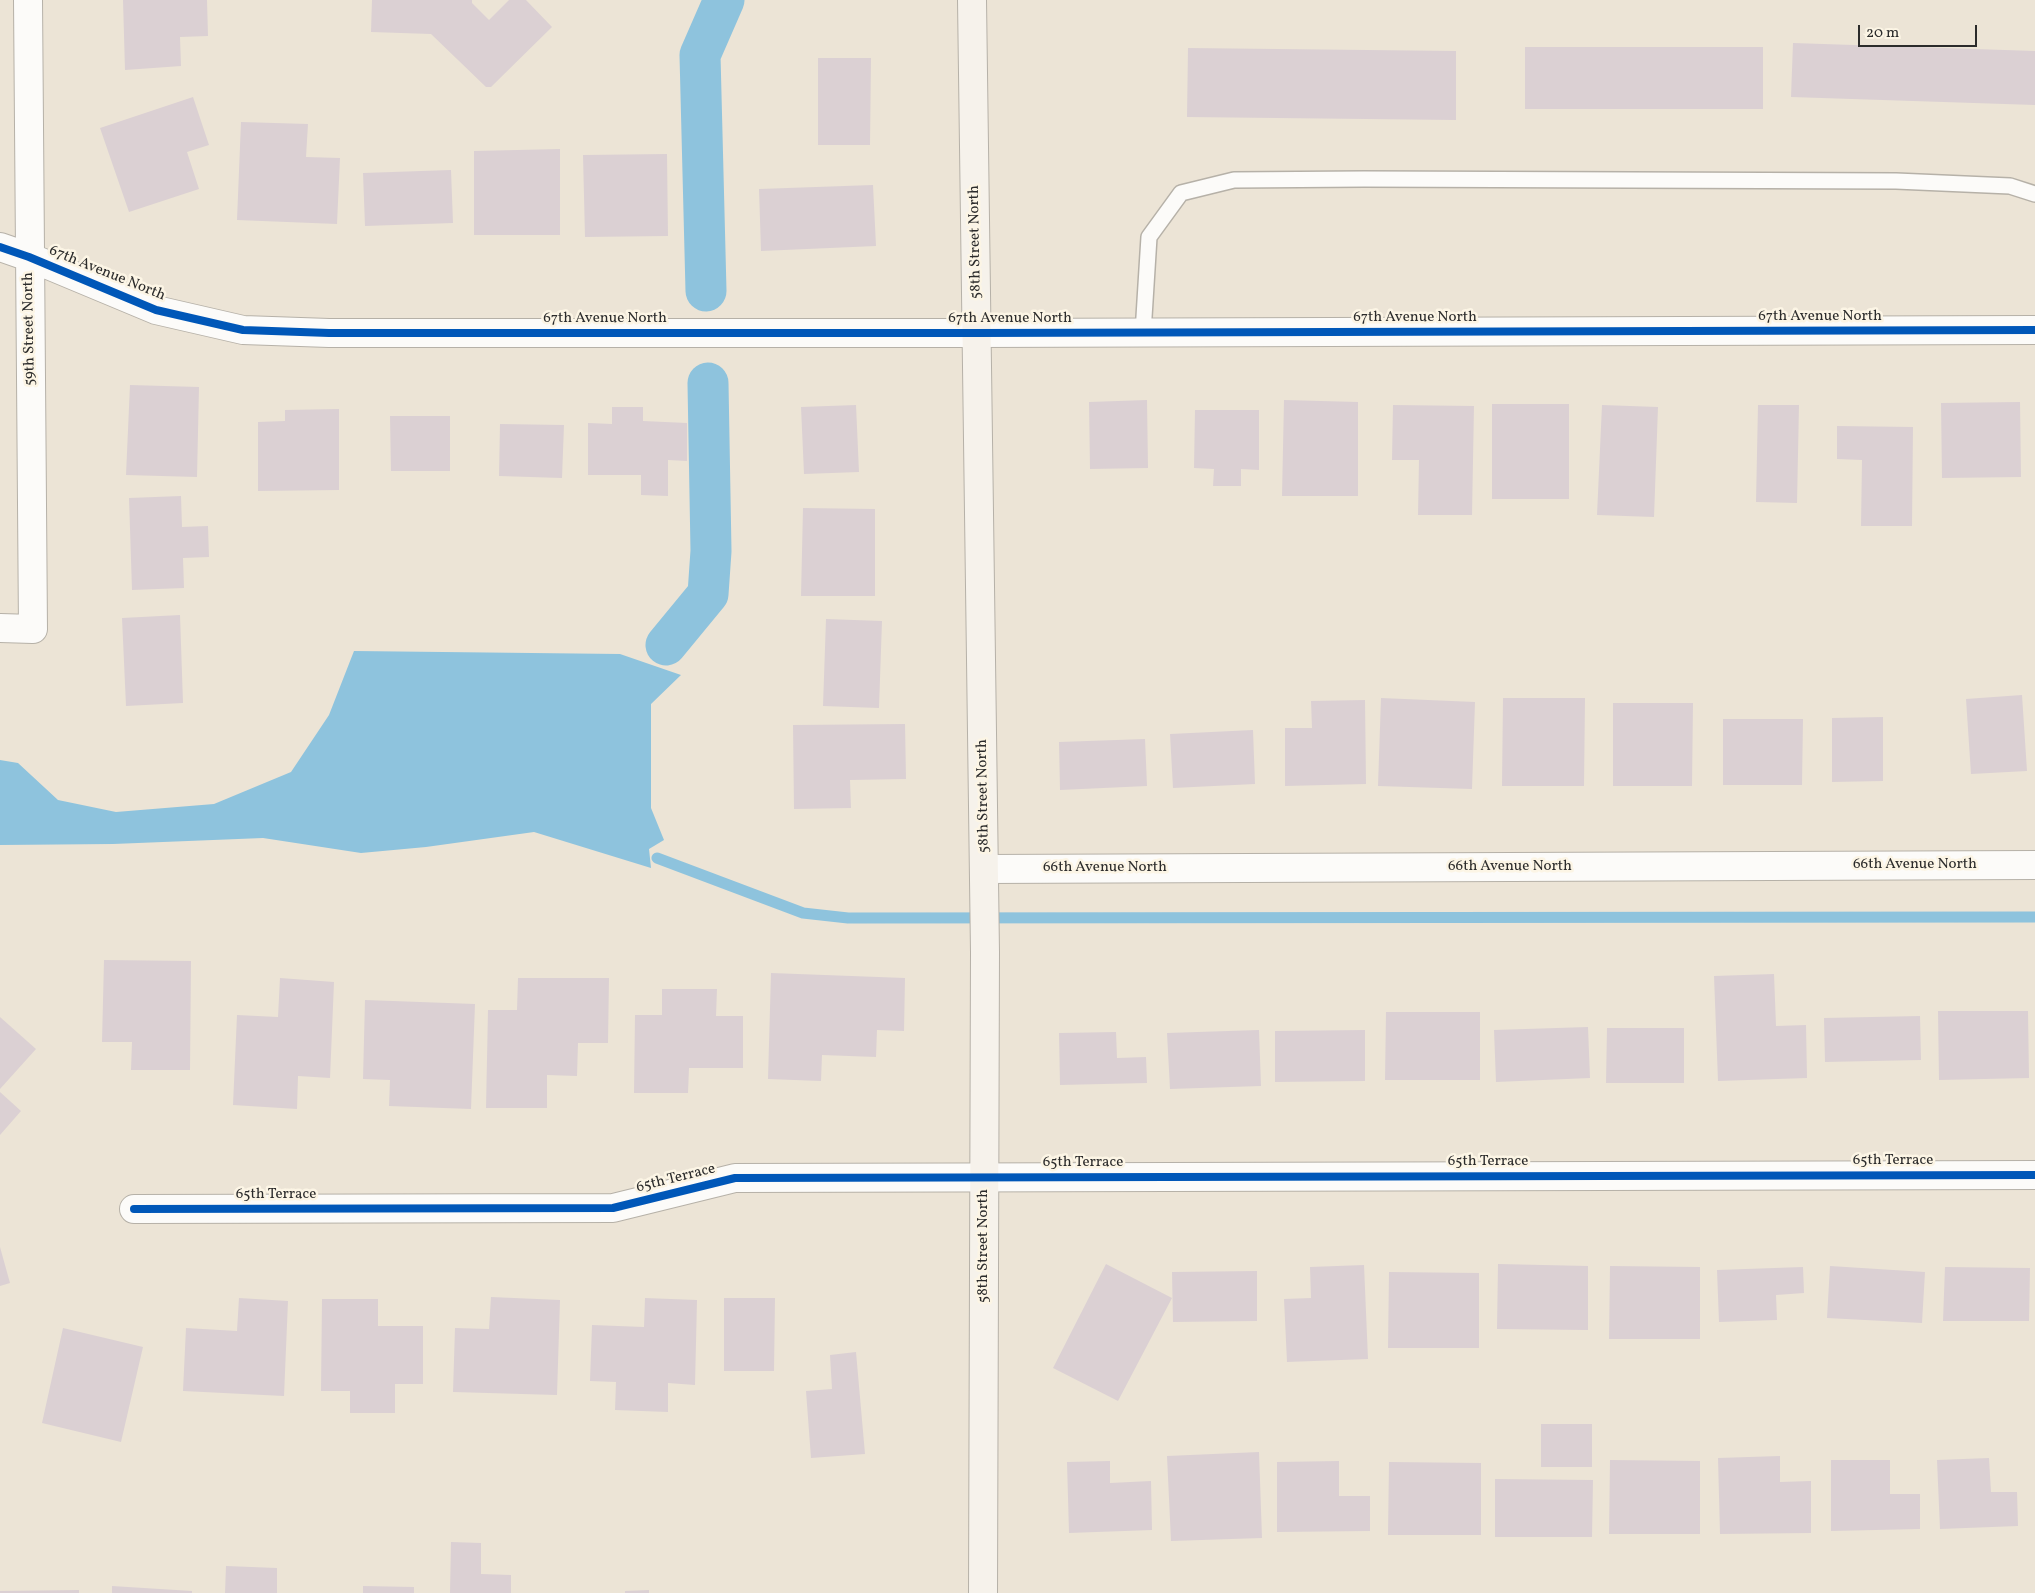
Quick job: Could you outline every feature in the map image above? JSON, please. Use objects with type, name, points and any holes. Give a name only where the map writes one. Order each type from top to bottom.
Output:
[{"type":"street","name":"59th Street North","points":[[0,628],[34,628],[28,0]]},
{"type":"street","name":"58th Street North","points":[[972,0],[985,952],[983,1593]]},
{"type":"street","name":"67th Avenue North","points":[[0,247],[29,257],[156,310],[243,330],[329,333],[2035,330]]},
{"type":"street","name":"66th Avenue North","points":[[984,879],[2035,865]]},
{"type":"street","name":"65th Terrace","points":[[134,1209],[613,1208],[735,1178],[2035,1175]]},
{"type":"lane","points":[[1143,333],[1149,237],[1181,193],[1234,180],[1896,181],[2010,186],[2035,194]]},
{"type":"water","points":[[354,651],[620,654],[681,675],[651,704],[651,808],[664,840],[649,849],[651,868],[534,832],[426,847],[361,853],[263,838],[113,844],[0,845],[0,760],[18,763],[58,800],[116,812],[214,804],[291,772],[329,715]]},
{"type":"building","points":[[123,0],[207,0],[208,36],[180,37],[181,66],[125,70]]},
{"type":"building","points":[[372,0],[472,0],[472,3],[489,20],[509,0],[526,0],[552,27],[491,87],[486,87],[431,34],[371,32]]},
{"type":"building","points":[[1793,43],[2035,51],[2035,105],[1791,97]]},
{"type":"building","points":[[1525,47],[1763,47],[1763,109],[1525,109]]},
{"type":"building","points":[[1188,48],[1456,51],[1456,120],[1187,117]]},
{"type":"building","points":[[818,58],[871,58],[870,145],[818,145]]},
{"type":"building","points":[[193,97],[209,145],[187,152],[199,189],[129,212],[100,128]]},
{"type":"building","points":[[241,122],[308,124],[306,157],[340,158],[337,224],[237,220]]},
{"type":"building","points":[[560,149],[560,235],[474,235],[474,151]]},
{"type":"building","points":[[667,154],[668,236],[585,237],[583,155]]},
{"type":"building","points":[[451,170],[453,223],[365,226],[363,173]]},
{"type":"building","points":[[873,185],[876,246],[761,251],[759,189]]},
{"type":"building","points":[[130,385],[199,387],[197,477],[126,475]]},
{"type":"building","points":[[1147,400],[1148,468],[1090,469],[1089,402]]},
{"type":"building","points":[[1284,400],[1358,402],[1358,496],[1282,496]]},
{"type":"building","points":[[2020,402],[2021,477],[1942,478],[1941,403]]},
{"type":"building","points":[[1492,404],[1569,404],[1569,499],[1492,499]]},
{"type":"building","points":[[856,405],[859,472],[804,474],[801,407]]},
{"type":"building","points":[[1393,405],[1474,406],[1472,515],[1418,515],[1419,460],[1392,460]]},
{"type":"building","points":[[1602,405],[1658,407],[1654,517],[1597,515]]},
{"type":"building","points":[[1758,405],[1799,405],[1797,503],[1756,502]]},
{"type":"building","points":[[612,407],[643,407],[643,421],[687,423],[687,461],[668,460],[668,496],[641,495],[641,475],[588,475],[588,423],[612,424]]},
{"type":"building","points":[[339,409],[339,490],[258,491],[258,422],[285,421],[285,410]]},
{"type":"building","points":[[1195,410],[1259,410],[1259,470],[1241,469],[1241,486],[1213,486],[1214,469],[1194,468]]},
{"type":"building","points":[[390,416],[450,416],[450,471],[391,471]]},
{"type":"building","points":[[500,424],[564,425],[562,478],[499,476]]},
{"type":"building","points":[[1837,426],[1913,427],[1912,526],[1861,526],[1862,460],[1837,459]]},
{"type":"building","points":[[181,496],[182,527],[208,526],[209,557],[183,558],[184,588],[132,590],[129,498]]},
{"type":"building","points":[[803,508],[875,509],[875,596],[801,596]]},
{"type":"building","points":[[180,615],[183,703],[126,706],[122,618]]},
{"type":"building","points":[[826,619],[882,621],[879,708],[823,706]]},
{"type":"building","points":[[2022,695],[2027,771],[1971,774],[1966,699]]},
{"type":"building","points":[[1381,698],[1475,702],[1472,789],[1378,786]]},
{"type":"building","points":[[1503,698],[1585,698],[1584,786],[1502,786]]},
{"type":"building","points":[[1365,700],[1366,784],[1285,786],[1285,728],[1312,728],[1311,701]]},
{"type":"building","points":[[1613,703],[1693,703],[1692,786],[1613,786]]},
{"type":"building","points":[[1883,717],[1883,781],[1832,782],[1832,718]]},
{"type":"building","points":[[1723,719],[1803,719],[1802,785],[1723,785]]},
{"type":"building","points":[[905,724],[906,779],[850,780],[851,808],[794,809],[793,725]]},
{"type":"building","points":[[1253,730],[1255,784],[1173,788],[1170,734]]},
{"type":"building","points":[[1145,739],[1147,786],[1060,790],[1059,742]]},
{"type":"building","points":[[104,960],[191,961],[190,1070],[131,1070],[132,1042],[102,1042]]},
{"type":"building","points":[[771,973],[905,978],[904,1031],[877,1030],[876,1057],[822,1055],[821,1081],[768,1079]]},
{"type":"building","points":[[1774,974],[1776,1026],[1806,1025],[1807,1078],[1718,1081],[1714,976]]},
{"type":"building","points":[[280,978],[334,982],[330,1078],[298,1076],[297,1109],[233,1105],[237,1015],[278,1017]]},
{"type":"building","points":[[518,978],[609,978],[608,1043],[578,1043],[577,1076],[547,1075],[547,1108],[486,1108],[488,1010],[517,1010]]},
{"type":"building","points":[[662,989],[717,989],[716,1016],[743,1016],[743,1068],[689,1068],[688,1093],[634,1093],[635,1015],[662,1015]]},
{"type":"building","points":[[365,1000],[475,1004],[471,1109],[389,1106],[390,1080],[363,1079]]},
{"type":"building","points":[[1938,1011],[2028,1011],[2029,1078],[1939,1080]]},
{"type":"building","points":[[1386,1012],[1480,1012],[1480,1080],[1385,1080]]},
{"type":"building","points":[[1920,1016],[1921,1060],[1825,1062],[1824,1018]]},
{"type":"building","points":[[0,1017],[36,1049],[0,1089]]},
{"type":"building","points":[[1588,1027],[1590,1078],[1496,1082],[1494,1030]]},
{"type":"building","points":[[1607,1028],[1684,1028],[1684,1083],[1606,1083]]},
{"type":"building","points":[[1259,1030],[1261,1086],[1170,1089],[1167,1033]]},
{"type":"building","points":[[1365,1030],[1365,1081],[1275,1082],[1275,1031]]},
{"type":"building","points":[[1116,1032],[1117,1058],[1146,1057],[1147,1083],[1060,1085],[1059,1033]]},
{"type":"building","points":[[0,1092],[21,1111],[0,1135]]},
{"type":"building","points":[[0,1247],[10,1283],[0,1286]]},
{"type":"building","points":[[1106,1264],[1172,1298],[1118,1401],[1053,1368]]},
{"type":"building","points":[[1498,1264],[1588,1266],[1588,1330],[1497,1329]]},
{"type":"building","points":[[1364,1265],[1368,1359],[1287,1362],[1284,1299],[1311,1298],[1310,1267]]},
{"type":"building","points":[[1610,1266],[1700,1267],[1700,1339],[1609,1339]]},
{"type":"building","points":[[1830,1266],[1925,1272],[1922,1323],[1827,1318]]},
{"type":"building","points":[[1803,1267],[1804,1293],[1776,1295],[1777,1320],[1719,1322],[1717,1270]]},
{"type":"building","points":[[1945,1267],[2030,1268],[2029,1321],[1943,1321]]},
{"type":"building","points":[[1257,1271],[1257,1321],[1173,1322],[1172,1272]]},
{"type":"building","points":[[1389,1272],[1479,1273],[1479,1348],[1388,1348]]},
{"type":"building","points":[[491,1297],[560,1300],[557,1395],[453,1392],[455,1328],[489,1329]]},
{"type":"building","points":[[239,1298],[288,1301],[284,1396],[183,1391],[186,1328],[237,1331]]},
{"type":"building","points":[[645,1298],[697,1300],[695,1385],[668,1383],[668,1412],[615,1410],[616,1382],[590,1381],[592,1325],[644,1327]]},
{"type":"building","points":[[724,1298],[775,1298],[774,1371],[724,1371]]},
{"type":"building","points":[[322,1299],[378,1299],[378,1326],[423,1326],[423,1384],[395,1384],[395,1413],[350,1413],[350,1391],[321,1391]]},
{"type":"building","points":[[63,1328],[143,1347],[121,1442],[42,1423]]},
{"type":"building","points":[[856,1352],[865,1454],[811,1458],[806,1391],[832,1389],[830,1355]]},
{"type":"building","points":[[1541,1424],[1592,1424],[1592,1467],[1541,1467]]},
{"type":"building","points":[[1259,1452],[1262,1538],[1171,1541],[1167,1456]]},
{"type":"building","points":[[1780,1456],[1780,1482],[1811,1481],[1811,1533],[1720,1534],[1718,1458]]},
{"type":"building","points":[[1989,1458],[1991,1492],[2017,1492],[2018,1526],[1940,1529],[1937,1460]]},
{"type":"building","points":[[1610,1460],[1700,1461],[1700,1534],[1609,1534]]},
{"type":"building","points":[[1831,1460],[1890,1460],[1890,1494],[1920,1494],[1920,1529],[1831,1531]]},
{"type":"building","points":[[1110,1461],[1110,1483],[1151,1481],[1152,1530],[1069,1533],[1067,1462]]},
{"type":"building","points":[[1339,1461],[1339,1496],[1370,1496],[1370,1531],[1277,1532],[1277,1462]]},
{"type":"building","points":[[1389,1462],[1481,1463],[1481,1535],[1388,1535]]},
{"type":"building","points":[[1495,1479],[1593,1480],[1592,1537],[1495,1537]]},
{"type":"building","points":[[451,1542],[481,1543],[481,1574],[511,1575],[511,1593],[450,1593]]},
{"type":"building","points":[[226,1566],[277,1568],[277,1593],[225,1593]]},
{"type":"building","points":[[112,1586],[192,1591],[192,1593],[112,1593]]},
{"type":"building","points":[[363,1586],[414,1587],[414,1593],[363,1593]]},
{"type":"building","points":[[79,1590],[79,1593],[0,1593],[0,1591]]},
{"type":"building","points":[[649,1590],[649,1593],[625,1593],[625,1591]]},
{"type":"waterway","points":[[706,291],[700,55],[724,0]]},
{"type":"waterway","points":[[666,645],[708,594],[711,551],[708,383]]},
{"type":"waterway","points":[[657,858],[803,913],[848,918],[2035,917]]},
{"type":"cycle path","points":[[0,247],[29,257],[156,310],[243,330],[329,333],[2035,330]]},
{"type":"cycle path","points":[[134,1209],[613,1208],[735,1178],[2035,1175]]}]
